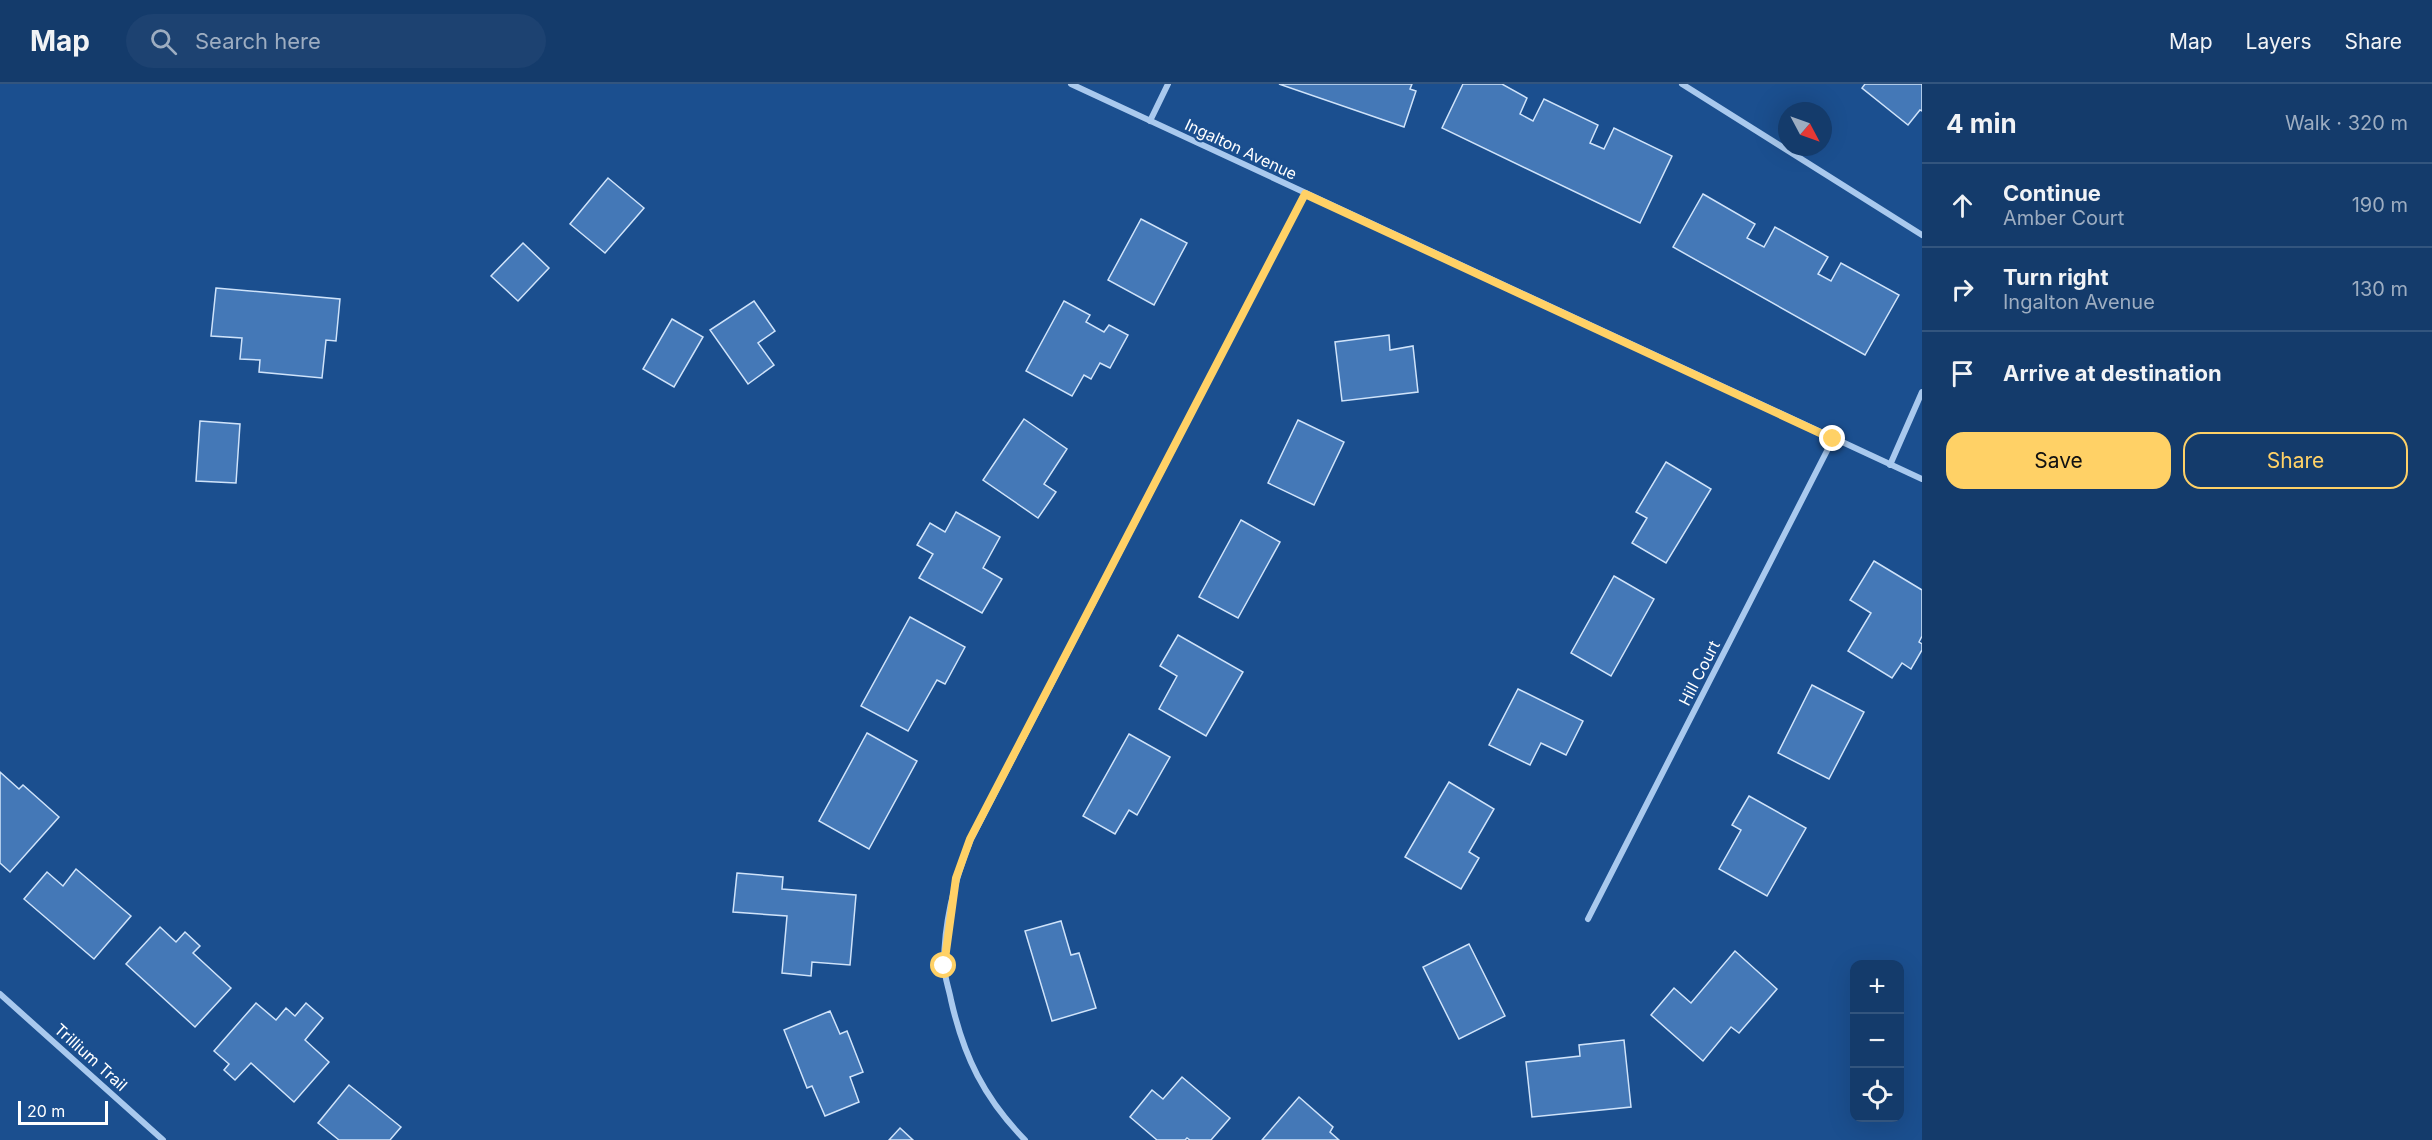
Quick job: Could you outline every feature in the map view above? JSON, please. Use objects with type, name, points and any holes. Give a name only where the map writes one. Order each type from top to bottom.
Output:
[{"type":"street","name":"Ingalton Avenue","points":[[1071,84],[1922,479]]},
{"type":"street","points":[[1150,121],[1168,84]]},
{"type":"street","points":[[1682,84],[1922,235]]},
{"type":"street","points":[[1025,1140],[1006,1121],[987,1094],[971,1065],[958,1031],[944,966],[956,878],[970,839],[1305,194]]},
{"type":"street","points":[[1890,465],[1922,392]]},
{"type":"street","name":"Hill Court","points":[[1588,919],[1833,439]]},
{"type":"street","name":"Trillium Trail","points":[[1,999],[163,1140]]},
{"type":"building","points":[[1279,84],[1412,84],[1410,89],[1416,91],[1404,127]]},
{"type":"building","points":[[1463,84],[1502,84],[1527,98],[1520,114],[1533,121],[1544,99],[1598,125],[1590,143],[1604,149],[1614,128],[1672,156],[1640,223],[1442,128]]},
{"type":"building","points":[[1865,84],[1922,84],[1922,111],[1920,110],[1908,125],[1862,88]]},
{"type":"building","points":[[608,178],[644,208],[605,253],[570,224]]},
{"type":"building","points":[[1703,194],[1755,224],[1747,238],[1764,247],[1775,227],[1828,257],[1818,274],[1831,281],[1841,263],[1899,295],[1865,355],[1673,247]]},
{"type":"building","points":[[1141,219],[1187,243],[1154,305],[1108,280]]},
{"type":"building","points":[[523,243],[549,268],[518,301],[491,276]]},
{"type":"building","points":[[216,288],[340,299],[336,341],[326,340],[322,378],[259,372],[260,360],[240,359],[242,338],[211,336]]},
{"type":"building","points":[[754,301],[775,331],[758,343],[774,365],[748,384],[710,330]]},
{"type":"building","points":[[1064,301],[1090,315],[1086,322],[1104,332],[1109,325],[1128,335],[1110,368],[1100,363],[1091,379],[1084,375],[1072,396],[1026,371]]},
{"type":"building","points":[[672,319],[703,337],[674,387],[643,369]]},
{"type":"building","points":[[1389,335],[1390,350],[1413,346],[1418,392],[1342,401],[1335,342]]},
{"type":"building","points":[[1024,419],[1067,449],[1044,484],[1056,492],[1038,518],[983,480]]},
{"type":"building","points":[[1298,420],[1344,442],[1314,505],[1268,483]]},
{"type":"building","points":[[200,421],[240,424],[236,483],[196,481]]},
{"type":"building","points":[[1666,462],[1711,489],[1666,563],[1632,543],[1647,518],[1636,512]]},
{"type":"building","points":[[956,512],[1000,537],[983,568],[1002,579],[982,613],[919,578],[933,554],[917,545],[930,523],[945,532]]},
{"type":"building","points":[[1241,520],[1280,542],[1238,618],[1199,597]]},
{"type":"building","points":[[1874,561],[1922,590],[1922,636],[1919,642],[1922,644],[1922,650],[1911,669],[1902,663],[1892,678],[1848,651],[1871,613],[1850,600]]},
{"type":"building","points":[[1614,576],[1654,599],[1611,676],[1571,653]]},
{"type":"building","points":[[910,617],[965,647],[945,684],[937,680],[908,731],[861,706]]},
{"type":"building","points":[[1178,635],[1243,672],[1206,736],[1159,709],[1177,676],[1160,666]]},
{"type":"building","points":[[1812,685],[1864,712],[1829,779],[1778,753]]},
{"type":"building","points":[[1518,689],[1583,721],[1566,755],[1541,743],[1530,765],[1489,745]]},
{"type":"building","points":[[867,733],[917,761],[869,849],[819,821]]},
{"type":"building","points":[[1129,734],[1170,757],[1137,815],[1129,810],[1115,834],[1083,816]]},
{"type":"building","points":[[0,772],[19,789],[23,785],[59,817],[10,872],[0,863]]},
{"type":"building","points":[[1449,782],[1494,809],[1469,852],[1479,858],[1461,889],[1405,857]]},
{"type":"building","points":[[1749,796],[1806,828],[1767,896],[1719,869],[1741,830],[1732,825]]},
{"type":"building","points":[[76,869],[131,916],[94,959],[24,899],[47,872],[63,886]]},
{"type":"building","points":[[737,873],[783,877],[782,889],[856,895],[850,965],[812,962],[811,976],[782,973],[787,916],[733,912]]},
{"type":"building","points":[[1061,921],[1071,955],[1079,953],[1096,1008],[1052,1021],[1025,931]]},
{"type":"building","points":[[160,927],[176,942],[185,932],[200,946],[193,953],[231,988],[195,1027],[126,964]]},
{"type":"building","points":[[1469,944],[1505,1016],[1459,1039],[1423,967]]},
{"type":"building","points":[[1735,951],[1777,989],[1739,1033],[1731,1027],[1703,1061],[1651,1015],[1674,988],[1691,1003]]},
{"type":"building","points":[[256,1003],[276,1020],[286,1008],[295,1016],[306,1003],[323,1018],[305,1040],[329,1062],[294,1102],[251,1063],[235,1080],[224,1070],[229,1064],[214,1051]]},
{"type":"building","points":[[830,1011],[840,1034],[847,1031],[863,1072],[850,1077],[859,1102],[825,1116],[812,1086],[807,1088],[784,1030]]},
{"type":"building","points":[[1624,1040],[1631,1107],[1532,1117],[1526,1062],[1580,1056],[1579,1045]]},
{"type":"building","points":[[1182,1077],[1230,1118],[1211,1140],[1187,1138],[1185,1140],[1157,1140],[1130,1117],[1152,1090],[1163,1099]]},
{"type":"building","points":[[349,1085],[401,1127],[390,1140],[339,1140],[318,1123]]},
{"type":"building","points":[[1299,1097],[1333,1127],[1330,1132],[1339,1140],[1262,1140]]},
{"type":"building","points":[[900,1128],[913,1140],[889,1140]]},
{"type":"route","points":[[944,966],[950,905],[956,878],[970,839],[1305,194],[1833,439]]}]
